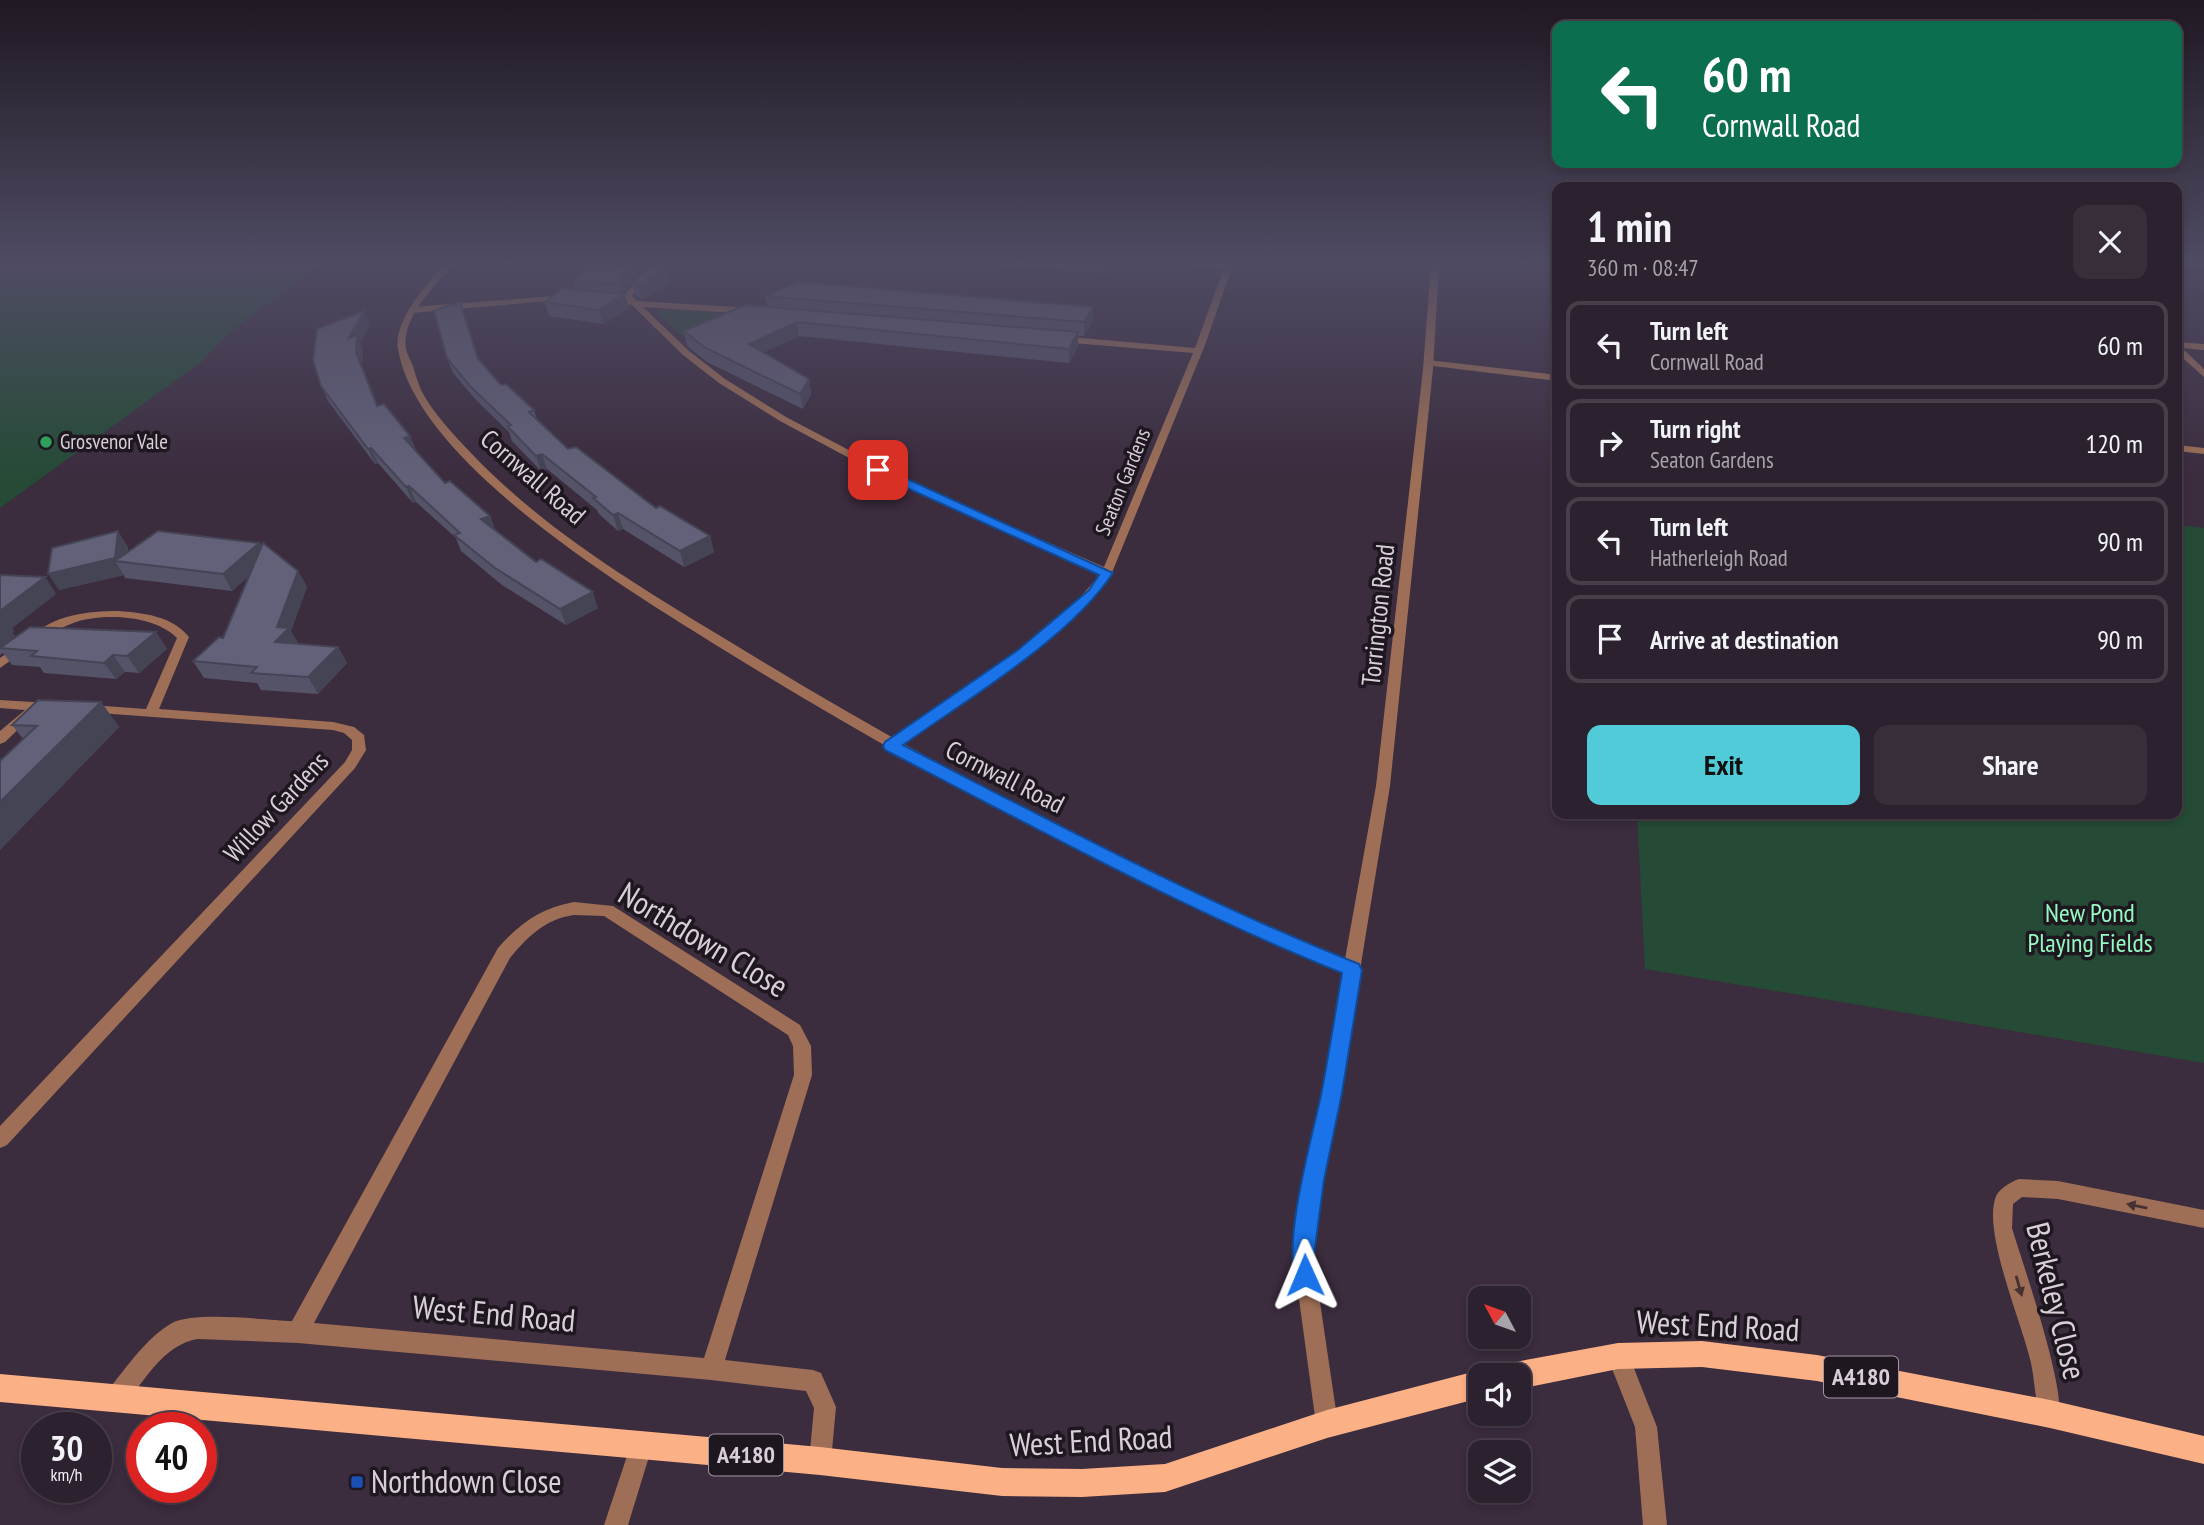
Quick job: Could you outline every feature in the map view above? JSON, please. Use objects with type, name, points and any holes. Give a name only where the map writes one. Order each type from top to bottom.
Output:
[{"type":"main road","name":"West End Road","points":[[1531,1373],[1618,1356],[1702,1354],[1816,1367],[2050,1414],[2204,1450]]},
{"type":"main road","name":"West End Road","points":[[0,1388],[820,1461],[1002,1482],[1082,1483],[1165,1478],[1327,1424],[1468,1387]]},
{"type":"street","name":"Cornwall Road","points":[[404,335],[401,345],[411,384],[451,440],[568,543],[635,588],[891,746],[1174,892],[1268,936],[1352,970]]},
{"type":"street","points":[[669,335],[686,353],[722,381],[783,419],[900,481],[1107,573]]},
{"type":"street","name":"Seaton Gardens","points":[[891,746],[1033,645],[1093,593],[1107,573],[1204,335]]},
{"type":"street","name":"Torrington Road","points":[[1352,970],[1383,786],[1430,335]]},
{"type":"street","points":[[1048,337],[1198,351]]},
{"type":"street","points":[[2182,346],[2204,347]]},
{"type":"street","points":[[2182,351],[2204,374]]},
{"type":"street","points":[[1428,363],[1552,377]]},
{"type":"street","points":[[2182,449],[2204,451]]},
{"type":"street","points":[[0,664],[55,626],[79,617],[103,614],[166,623],[178,629],[183,637],[151,712]]},
{"type":"street","name":"Willow Gardens","points":[[0,704],[332,726],[349,730],[359,738],[359,750],[349,765],[0,1139]]},
{"type":"street","points":[[0,739],[36,706]]},
{"type":"street","name":"Northdown Close","points":[[298,1332],[504,953],[523,929],[552,913],[580,906],[607,910],[794,1030],[802,1046],[803,1075],[710,1369]]},
{"type":"street","points":[[1327,1424],[1303,1255],[1313,1180],[1352,970]]},
{"type":"street","name":"Berkeley Close","points":[[2050,1414],[2042,1364],[2002,1228],[2004,1200],[2019,1188],[2058,1190],[2204,1219]]},
{"type":"street","name":"West End Road","points":[[116,1398],[158,1347],[179,1331],[223,1327],[298,1332],[710,1369],[813,1381],[825,1406],[820,1461]]},
{"type":"street","points":[[1618,1356],[1646,1427],[1655,1525]]},
{"type":"street","points":[[616,1525],[641,1447]]},
{"type":"green space","name":"Grosvenor Vale","points":[[0,335],[226,335],[201,362],[0,508]]},
{"type":"green space","name":"New Pond Playing Fields","points":[[2182,526],[2204,528],[2204,1063],[1645,969],[1637,819],[2182,819]]},
{"type":"building","points":[[316,335],[351,335],[349,338],[357,335],[356,352],[377,406],[384,404],[410,436],[404,438],[445,483],[450,481],[490,516],[481,519],[536,562],[541,559],[593,592],[560,609],[495,568],[454,535],[460,533],[409,486],[406,487],[371,448],[368,449],[321,386],[313,360]]},
{"type":"building","points":[[441,335],[470,335],[478,359],[501,385],[506,384],[534,410],[529,412],[568,449],[576,447],[656,508],[660,506],[710,536],[680,551],[618,513],[613,515],[593,498],[596,497],[542,454],[536,456],[507,426],[511,425],[470,386],[447,358]]},
{"type":"building","points":[[689,335],[768,335],[749,344],[809,379],[800,394],[704,347]]},
{"type":"building","points":[[930,335],[1076,335],[1069,349]]},
{"type":"building","points":[[118,531],[115,558],[48,574],[52,548]]},
{"type":"building","points":[[158,531],[259,543],[223,574],[115,561]]},
{"type":"building","points":[[263,543],[298,571],[277,627],[289,628],[275,642],[338,647],[308,677],[251,673],[257,667],[193,661],[219,637],[223,638]]},
{"type":"building","points":[[0,575],[45,577],[0,611]]},
{"type":"building","points":[[30,627],[156,632],[127,656],[113,655],[104,663],[31,656],[37,651],[0,648]]},
{"type":"building","points":[[38,700],[101,702],[0,802],[0,761],[37,726],[12,725]]},
{"type":"place","name":"Grosvenor Vale","points":[[46,442]]},
{"type":"place","name":"Northdown Close","points":[[357,1482]]},
{"type":"route","points":[[878,470],[1107,573],[1093,593],[1024,653],[891,746],[1174,892],[1268,936],[1352,970],[1313,1180],[1303,1255],[1305,1275]]}]
